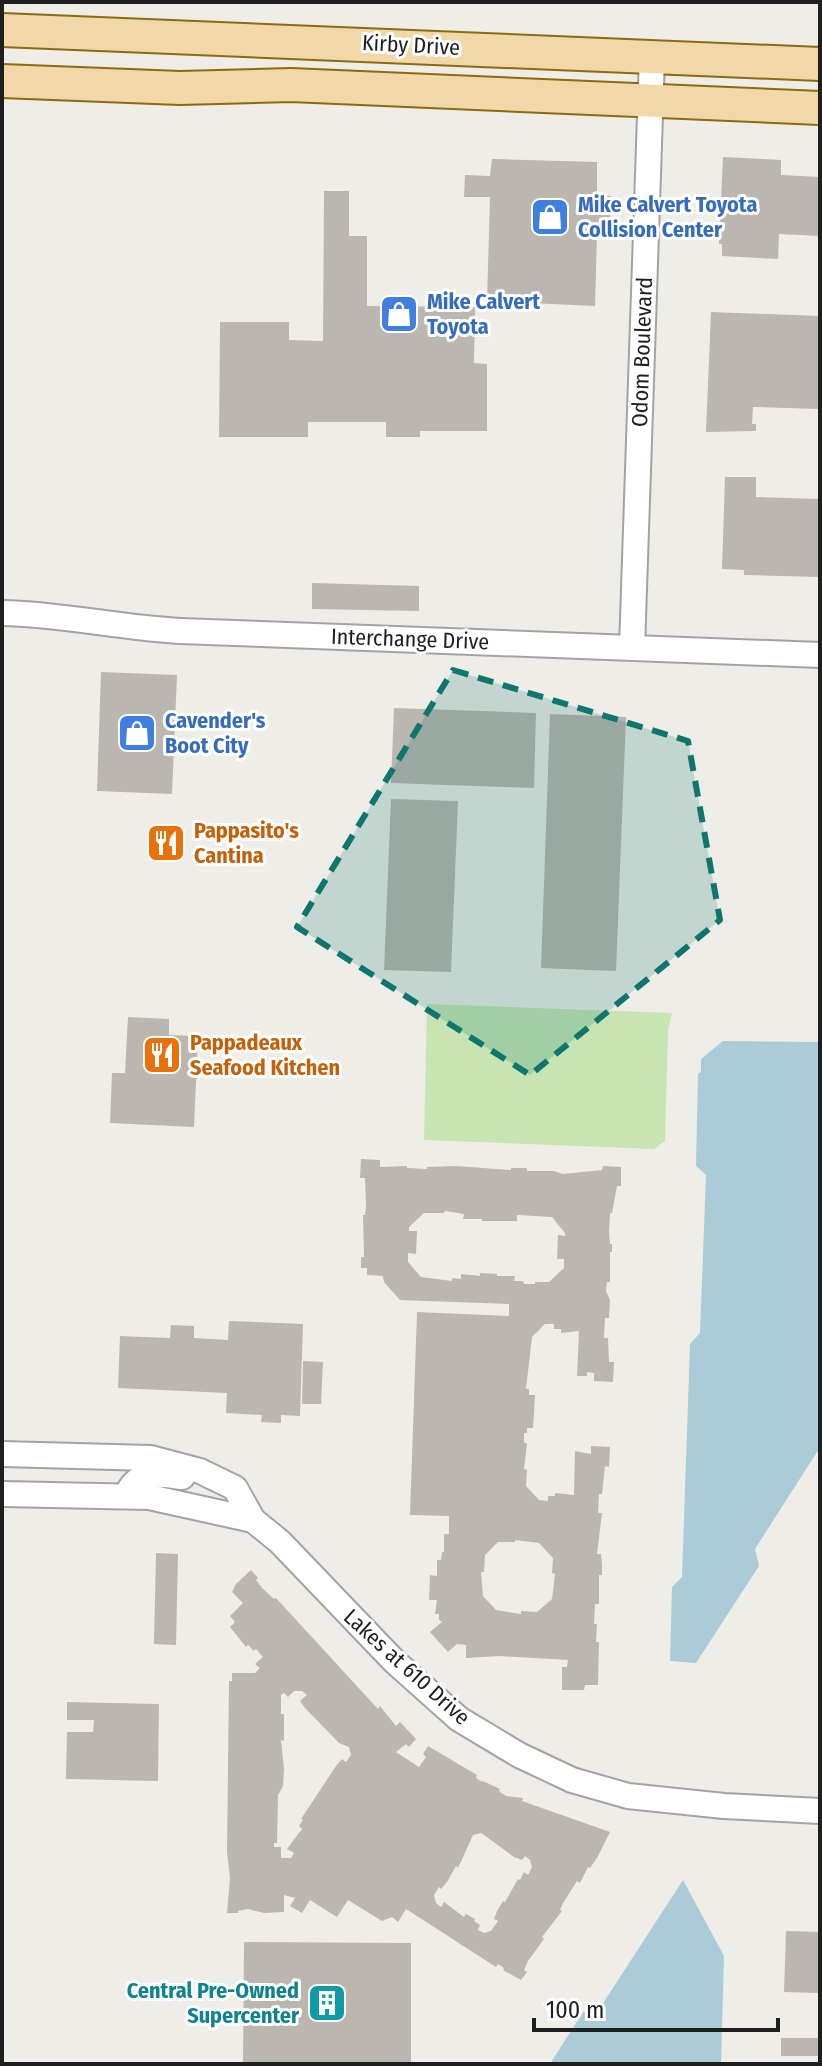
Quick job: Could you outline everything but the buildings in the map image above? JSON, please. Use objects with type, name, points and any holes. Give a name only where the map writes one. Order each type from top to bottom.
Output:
[{"type":"main road","name":"Kirby Drive","points":[[2,30],[820,64]]},
{"type":"main road","points":[[291,85],[293,40]]},
{"type":"main road","name":"Kirby Drive","points":[[2,81],[180,88],[291,85],[820,108]]},
{"type":"street","name":"Odom Boulevard","points":[[632,648],[652,56]]},
{"type":"street","name":"Interchange Drive","points":[[2,613],[48,614],[154,630],[820,655]]},
{"type":"street","points":[[2,1454],[151,1458],[200,1471],[235,1488]]},
{"type":"street","points":[[126,1496],[132,1483],[155,1474],[196,1478],[235,1488]]},
{"type":"street","name":"Lakes at 610 Drive","points":[[235,1488],[253,1520],[280,1542],[394,1661],[459,1719],[519,1755],[572,1780],[628,1796],[724,1806],[820,1811]]},
{"type":"street","name":"Lakes at 610 Drive","points":[[2,1494],[149,1497],[253,1520]]},
{"type":"highlighted area","points":[[453,670],[688,741],[720,920],[530,1075],[297,927]]},
{"type":"green space","points":[[427,1004],[672,1013],[668,1030],[665,1141],[654,1149],[424,1140]]},
{"type":"water","points":[[723,1041],[820,1042],[820,1451],[755,1549],[759,1566],[696,1663],[670,1661],[672,1587],[682,1577],[690,1344],[700,1333],[706,1175],[696,1166],[698,1074],[701,1072],[701,1059]]},
{"type":"water","points":[[683,1880],[724,1956],[721,2064],[550,2064],[583,2012],[598,2011]]},
{"type":"place","name":"Mike Calvert Toyota Collision Center","points":[[550,217]]},
{"type":"place","name":"Mike Calvert Toyota","points":[[399,314]]},
{"type":"place","name":"Cavender's Boot City","points":[[137,733]]},
{"type":"place","name":"Pappasito's Cantina","points":[[166,843]]},
{"type":"place","name":"Pappadeaux Seafood Kitchen","points":[[162,1055]]},
{"type":"place","name":"Central Pre-Owned Supercenter","points":[[327,2003]]}]
